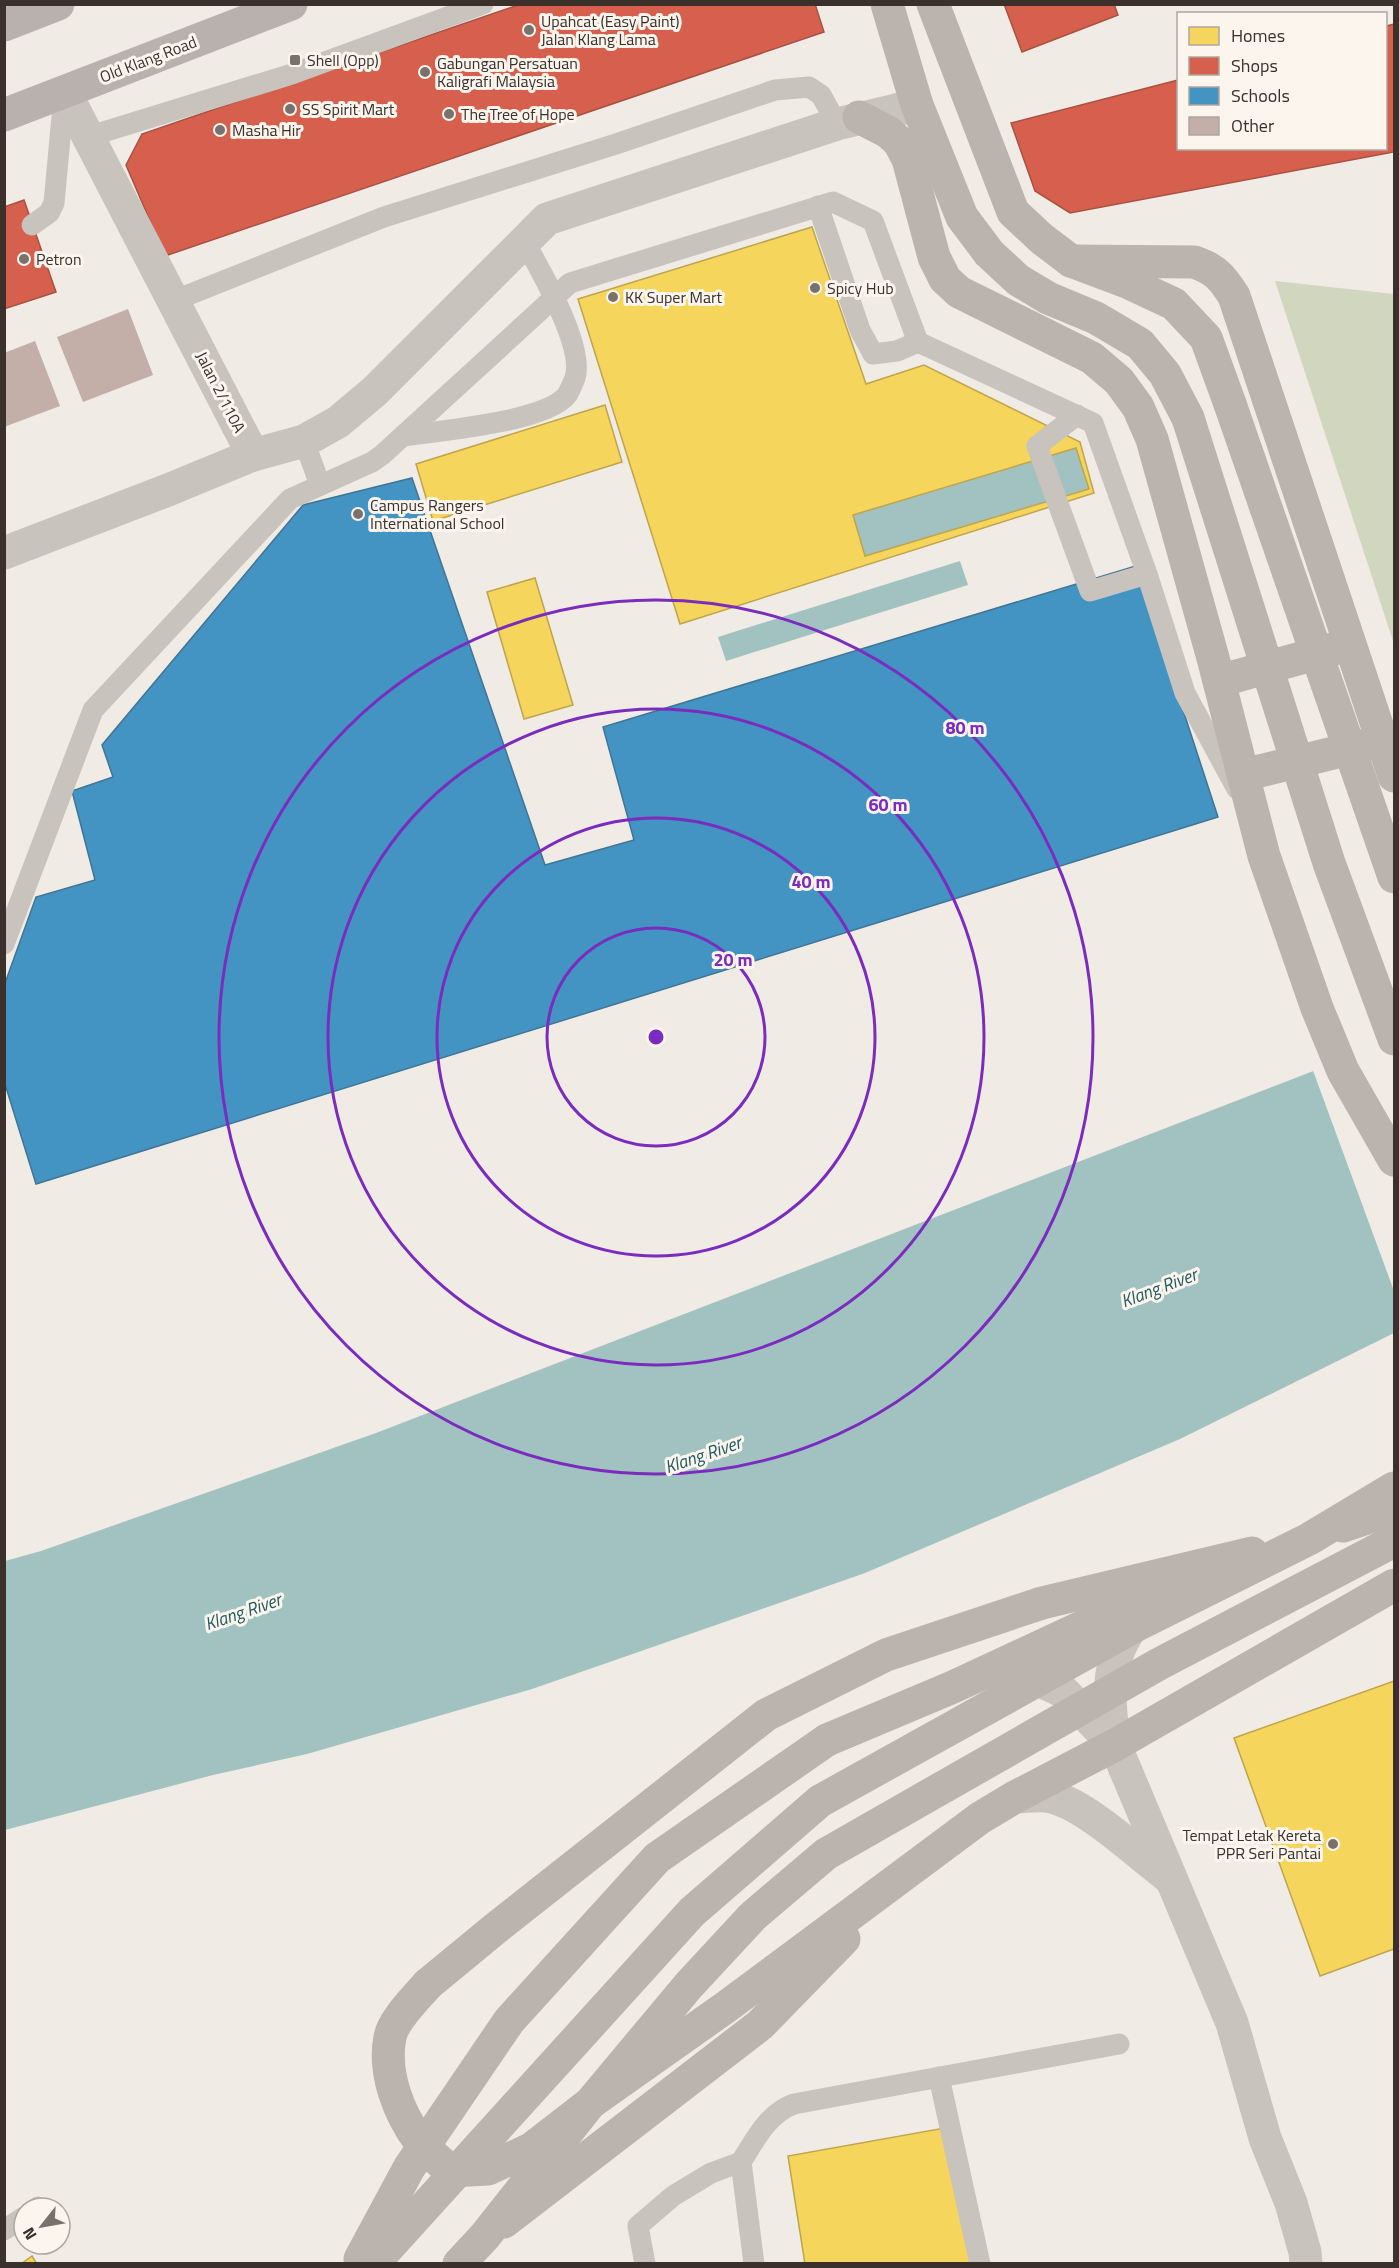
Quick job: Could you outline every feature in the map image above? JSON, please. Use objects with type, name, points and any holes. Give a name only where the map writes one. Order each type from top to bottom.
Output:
[{"type":"main road","points":[[13,16],[58,4]]},
{"type":"main road","name":"Old Klang Road","points":[[4,115],[291,4]]},
{"type":"street","points":[[887,4],[917,105],[962,217],[990,254],[1018,280],[1048,298],[1096,318],[1140,344],[1165,374],[1188,418],[1329,863],[1395,1039]]},
{"type":"street","points":[[933,4],[1013,212],[1042,239],[1071,261],[1127,282],[1174,304],[1206,338],[1395,877]]},
{"type":"street","name":"Jalan 2/110A","points":[[65,92],[253,455]]},
{"type":"street","points":[[4,553],[253,455],[304,441],[338,422],[375,391],[547,219],[848,120],[917,105]]},
{"type":"street","points":[[848,120],[888,132],[899,142],[908,159],[934,257],[945,279],[959,292],[1092,358],[1119,381],[1138,407],[1152,440],[1219,681],[1264,856],[1317,1008],[1343,1071],[1395,1160]]},
{"type":"street","points":[[1071,261],[1194,262],[1211,268],[1225,281],[1234,296],[1395,776]]},
{"type":"street","points":[[1219,681],[1351,644]]},
{"type":"street","points":[[1243,775],[1382,741]]},
{"type":"street","points":[[373,2264],[692,1912],[820,1801],[1135,1626],[1309,1539],[1395,1488]]},
{"type":"street","points":[[358,2264],[409,2168],[517,2013],[657,1858],[827,1740],[953,1686],[1172,1585],[1395,1509]]},
{"type":"street","points":[[1309,1539],[1042,1603],[886,1654],[766,1715],[428,1984],[400,2018],[390,2035],[390,2075],[398,2104],[420,2142],[450,2171],[488,2169],[531,2149],[593,2101],[726,2007],[980,1818],[1114,1745],[1395,1585]]},
{"type":"street","points":[[459,2264],[485,2236],[688,1984],[753,1916],[826,1854],[1159,1664],[1395,1541]]},
{"type":"street","points":[[1172,1585],[1144,1607],[1125,1637],[1113,1665],[1110,1713],[1114,1745],[1232,2022],[1265,2138],[1291,2203],[1305,2252],[1306,2264]]},
{"type":"street","points":[[953,1686],[1013,1672],[1030,1676],[1064,1692],[1114,1745]]},
{"type":"street","points":[[1015,1797],[1051,1797],[1080,1810],[1172,1880]]},
{"type":"street","points":[[485,2236],[760,2025],[919,1863]]},
{"type":"lane","points":[[87,137],[292,74],[483,4]]},
{"type":"lane","points":[[173,301],[384,217],[776,90],[809,87],[848,120]]},
{"type":"lane","points":[[32,225],[49,213],[54,203],[65,92]]},
{"type":"lane","points":[[4,944],[93,710],[285,504],[291,499],[372,462],[570,283],[833,202],[873,221],[918,342],[1093,423],[1147,574],[1185,693],[1255,822]]},
{"type":"lane","points":[[818,206],[860,330],[873,354],[897,351],[918,342]]},
{"type":"lane","points":[[403,435],[491,424],[545,409],[566,396],[576,376],[575,354],[556,297],[524,242]]},
{"type":"lane","points":[[1077,415],[1037,446],[1090,591],[1147,574]]},
{"type":"lane","points":[[304,441],[320,485]]},
{"type":"lane","points":[[1185,693],[1219,681]]},
{"type":"lane","points":[[645,2264],[638,2226],[673,2196],[711,2173],[741,2162],[772,2117],[786,2107],[1119,2044]]},
{"type":"lane","points":[[939,2077],[980,2264]]},
{"type":"lane","points":[[741,2162],[754,2264]]},
{"type":"green space","points":[[1275,281],[1394,294],[1394,644]]},
{"type":"water","points":[[1076,448],[1089,489],[865,556],[853,515]]},
{"type":"water","points":[[960,561],[968,585],[726,661],[718,637]]},
{"type":"water","name":"Klang River","points":[[1394,1040],[1394,1333],[1180,1439],[865,1573],[532,1689],[307,1754],[213,1775],[5,1830],[5,1561],[41,1551],[376,1433]]},
{"type":"pier","points":[[1394,1037],[1394,1291],[1312,1068]]},
{"type":"building: Homes","points":[[812,227],[866,384],[924,365],[1080,442],[1094,493],[680,624],[578,299]],"holes":[[[1076,448],[1089,489],[865,556],[853,515]]]},
{"type":"building: Homes","points":[[605,405],[622,462],[433,521],[416,464]]},
{"type":"building: Homes","points":[[535,578],[573,705],[524,719],[487,592]]},
{"type":"building: Homes","name":"Tempat Letak Kereta PPR Seri Pantai","points":[[1394,1681],[1394,1949],[1320,1976],[1234,1738]]},
{"type":"building: Homes","points":[[950,2127],[973,2264],[805,2264],[788,2156]]},
{"type":"building: Homes","points":[[32,2256],[37,2264],[21,2264]]},
{"type":"building: Shops","points":[[521,4],[815,4],[824,32],[165,256],[126,165],[142,134]]},
{"type":"building: Shops","points":[[1004,4],[1114,4],[1118,15],[1022,52]]},
{"type":"building: Shops","points":[[1394,24],[1394,152],[1070,213],[1035,191],[1011,123],[1177,80],[1177,150],[1387,150],[1387,26]]},
{"type":"building: Shops","name":"Petron","points":[[24,200],[56,292],[4,309],[4,207]]},
{"type":"building: Schools","points":[[412,478],[545,865],[634,840],[603,727],[1136,566],[1218,817],[36,1184],[4,1081],[4,986],[36,897],[95,880],[72,791],[113,777],[102,745],[303,505]]},
{"type":"building: Other","points":[[128,309],[153,375],[83,402],[57,337]]},
{"type":"building: Other","points":[[35,341],[60,406],[4,427],[4,353]]},
{"type":"place","name":"Upahcat (Easy Paint) Jalan Klang Lama","points":[[529,30]]},
{"type":"place","name":"Shell (Opp)","points":[[295,60]]},
{"type":"place","name":"Gabungan Persatuan Kaligrafi Malaysia","points":[[425,72]]},
{"type":"place","name":"SS Spirit Mart","points":[[290,109]]},
{"type":"place","name":"The Tree of Hope","points":[[449,114]]},
{"type":"place","name":"Masha Hir","points":[[220,130]]},
{"type":"place","name":"Petron","points":[[24,259]]},
{"type":"place","name":"Spicy Hub","points":[[815,288]]},
{"type":"place","name":"KK Super Mart","points":[[613,297]]},
{"type":"place","name":"Campus Rangers International School","points":[[358,514]]},
{"type":"place","name":"Tempat Letak Kereta PPR Seri Pantai","points":[[1333,1844]]}]
